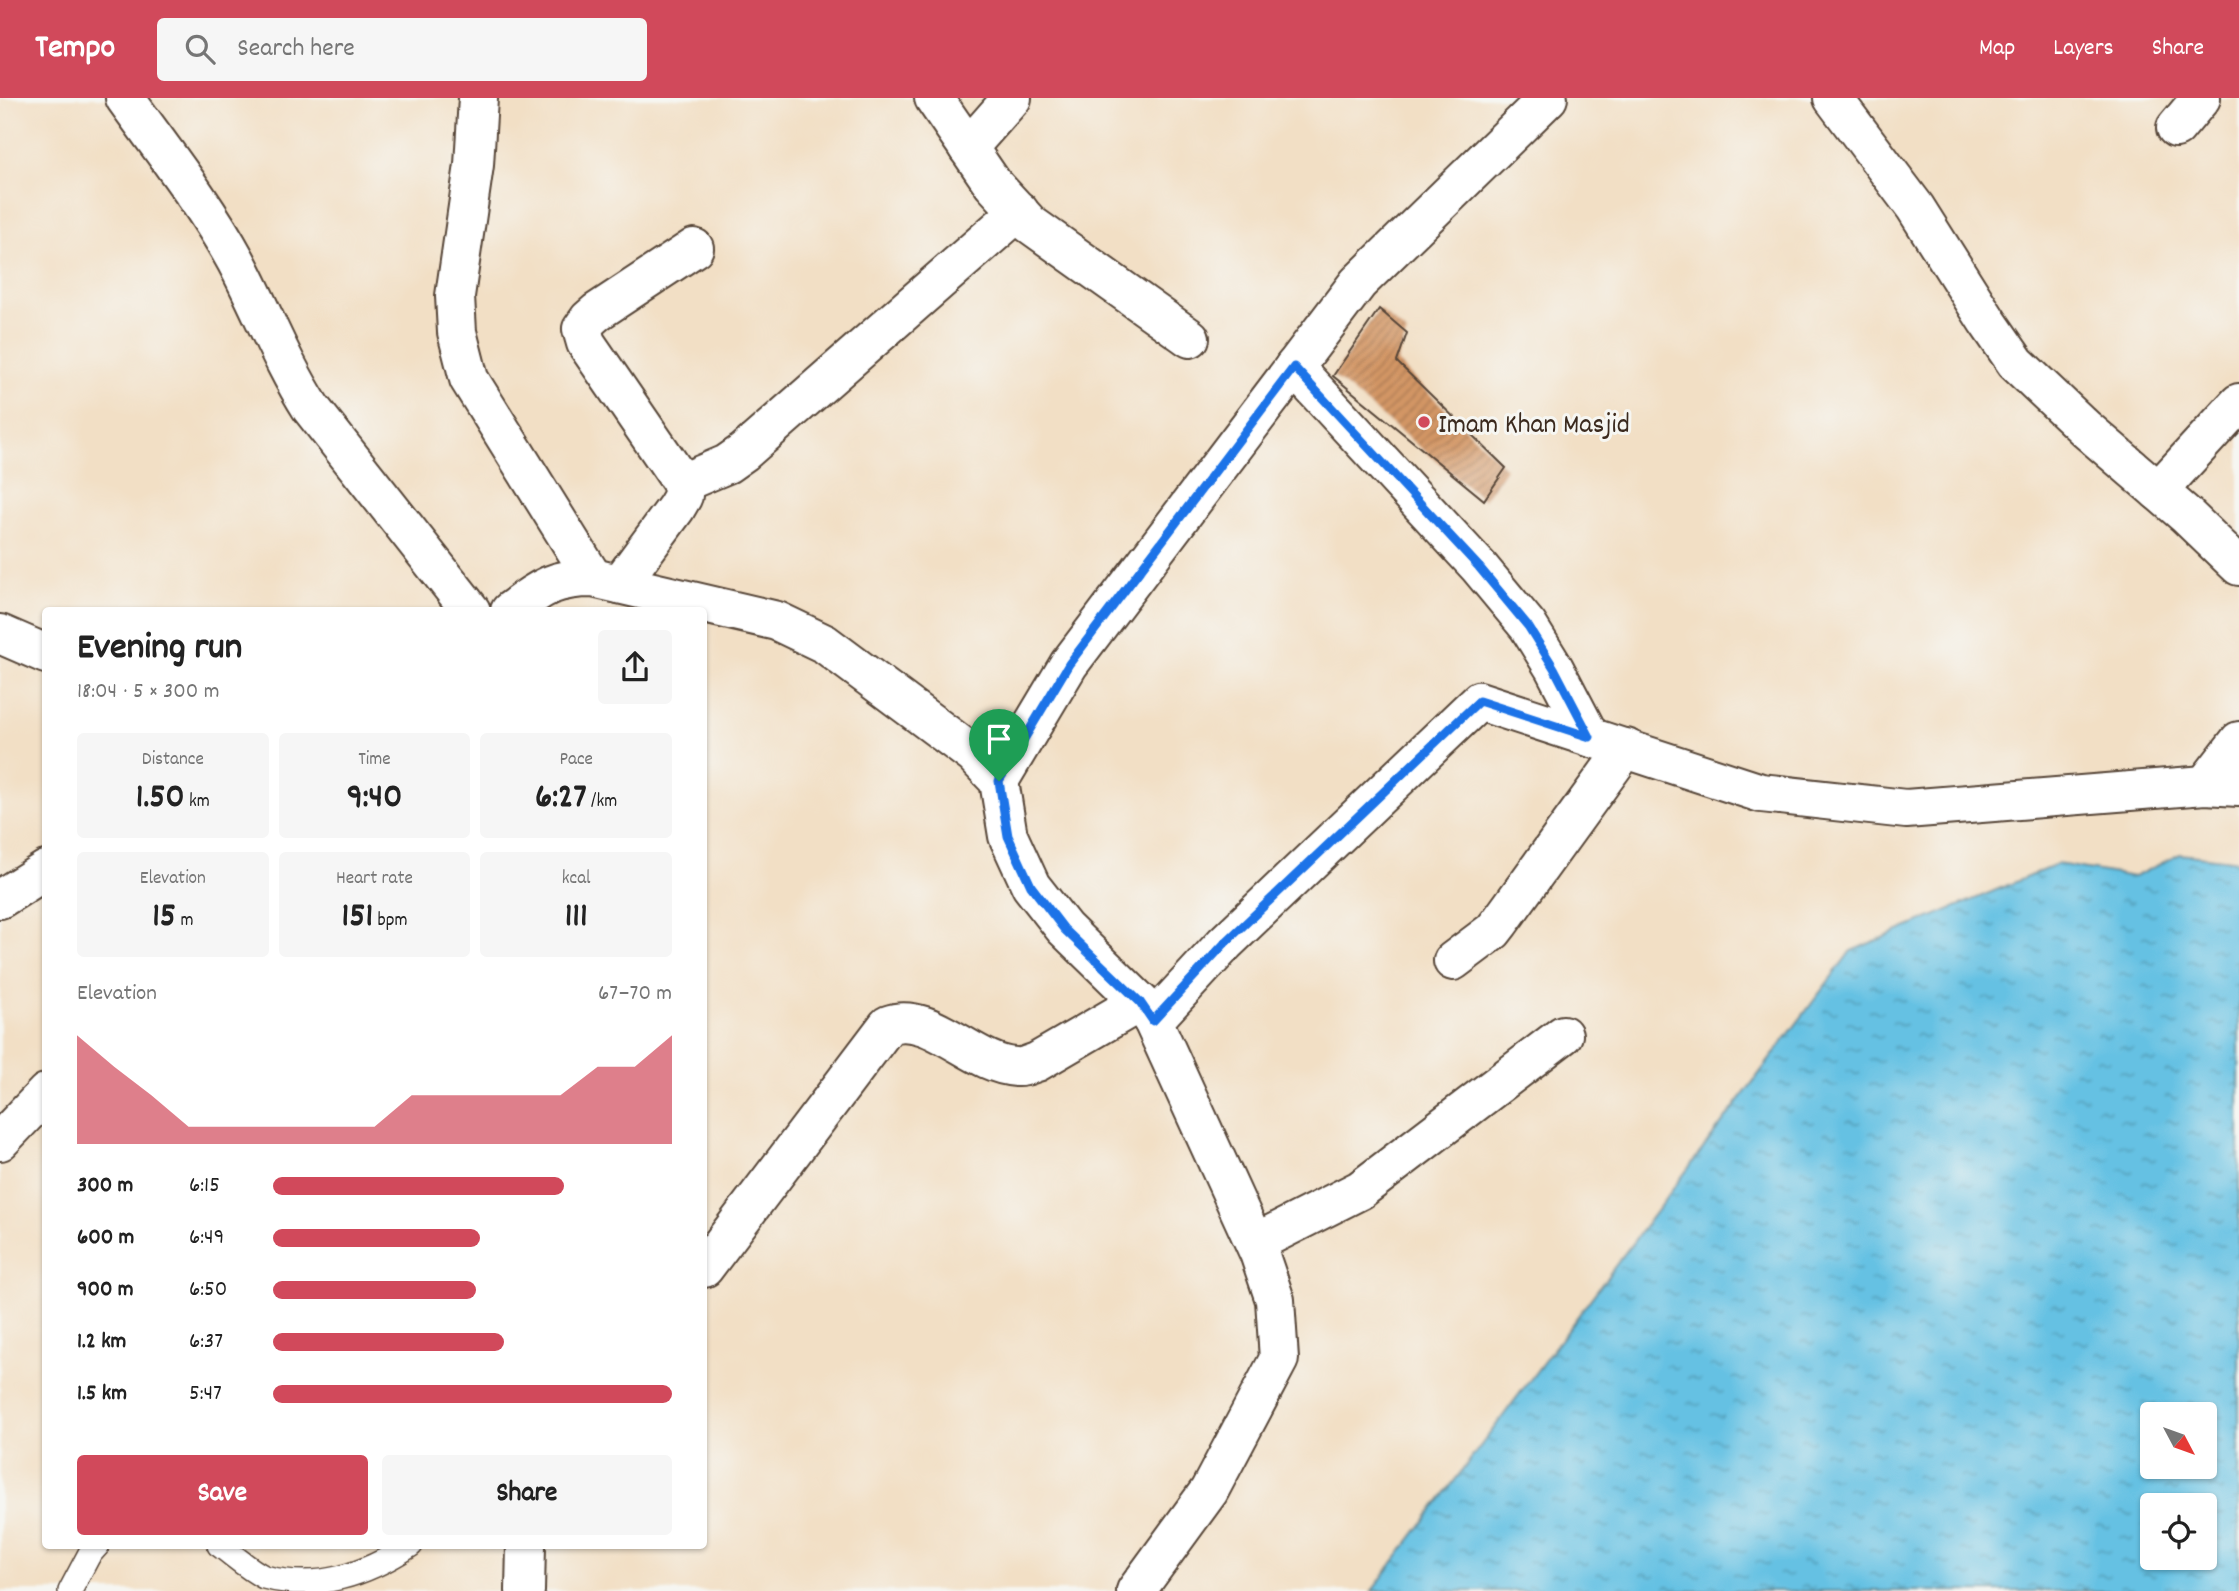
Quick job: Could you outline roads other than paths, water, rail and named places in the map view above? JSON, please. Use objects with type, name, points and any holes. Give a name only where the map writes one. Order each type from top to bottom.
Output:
[{"type":"street","points":[[125,98],[218,230],[236,261],[293,379],[311,408],[468,607]]},
{"type":"street","points":[[478,98],[474,165],[455,296],[457,332],[469,379],[606,581]]},
{"type":"street","points":[[934,98],[993,184],[1030,224],[1190,338]]},
{"type":"street","points":[[968,148],[1012,98]]},
{"type":"street","points":[[999,781],[1069,664],[1358,283],[1548,98]]},
{"type":"street","points":[[1833,98],[1915,207],[2016,363],[2239,566]]},
{"type":"street","points":[[2176,128],[2200,98]]},
{"type":"street","points":[[682,483],[727,464],[744,452],[1019,211]]},
{"type":"street","points":[[606,581],[676,508],[683,496],[682,483],[586,343],[582,329],[597,312],[694,248]]},
{"type":"street","points":[[1294,367],[1479,567],[1528,626],[1554,668],[1590,737]]},
{"type":"street","points":[[2158,491],[2239,403]]},
{"type":"street","points":[[515,607],[537,590],[570,578],[606,581],[777,621],[825,644],[974,755],[999,781],[1008,836],[1031,886],[1064,929],[1147,1012],[1255,1243],[1275,1300],[1279,1359],[1209,1491],[1136,1591]]},
{"type":"street","points":[[0,634],[42,652]]},
{"type":"street","points":[[707,1264],[888,1024],[901,1020],[919,1024],[998,1065],[1019,1068],[1147,1012],[1225,943],[1479,701],[1761,793],[1906,809],[2222,786],[2239,741]]},
{"type":"street","points":[[1453,961],[1493,931],[1626,748]]},
{"type":"street","points":[[0,899],[42,873]]},
{"type":"street","points":[[1255,1243],[1360,1190],[1563,1034]]},
{"type":"street","points":[[0,1141],[42,1097]]},
{"type":"street","points":[[525,1591],[526,1549]]},
{"type":"lane","points":[[70,1591],[94,1549]]},
{"type":"lane","points":[[225,1549],[264,1577],[297,1588],[320,1589],[376,1568],[405,1549]]},
{"type":"water","points":[[2180,854],[2239,861],[2239,1591],[1372,1591],[1851,951],[2058,864],[2134,877]]},
{"type":"place","name":"Imam Khan Masjid","points":[[1424,422]]}]
